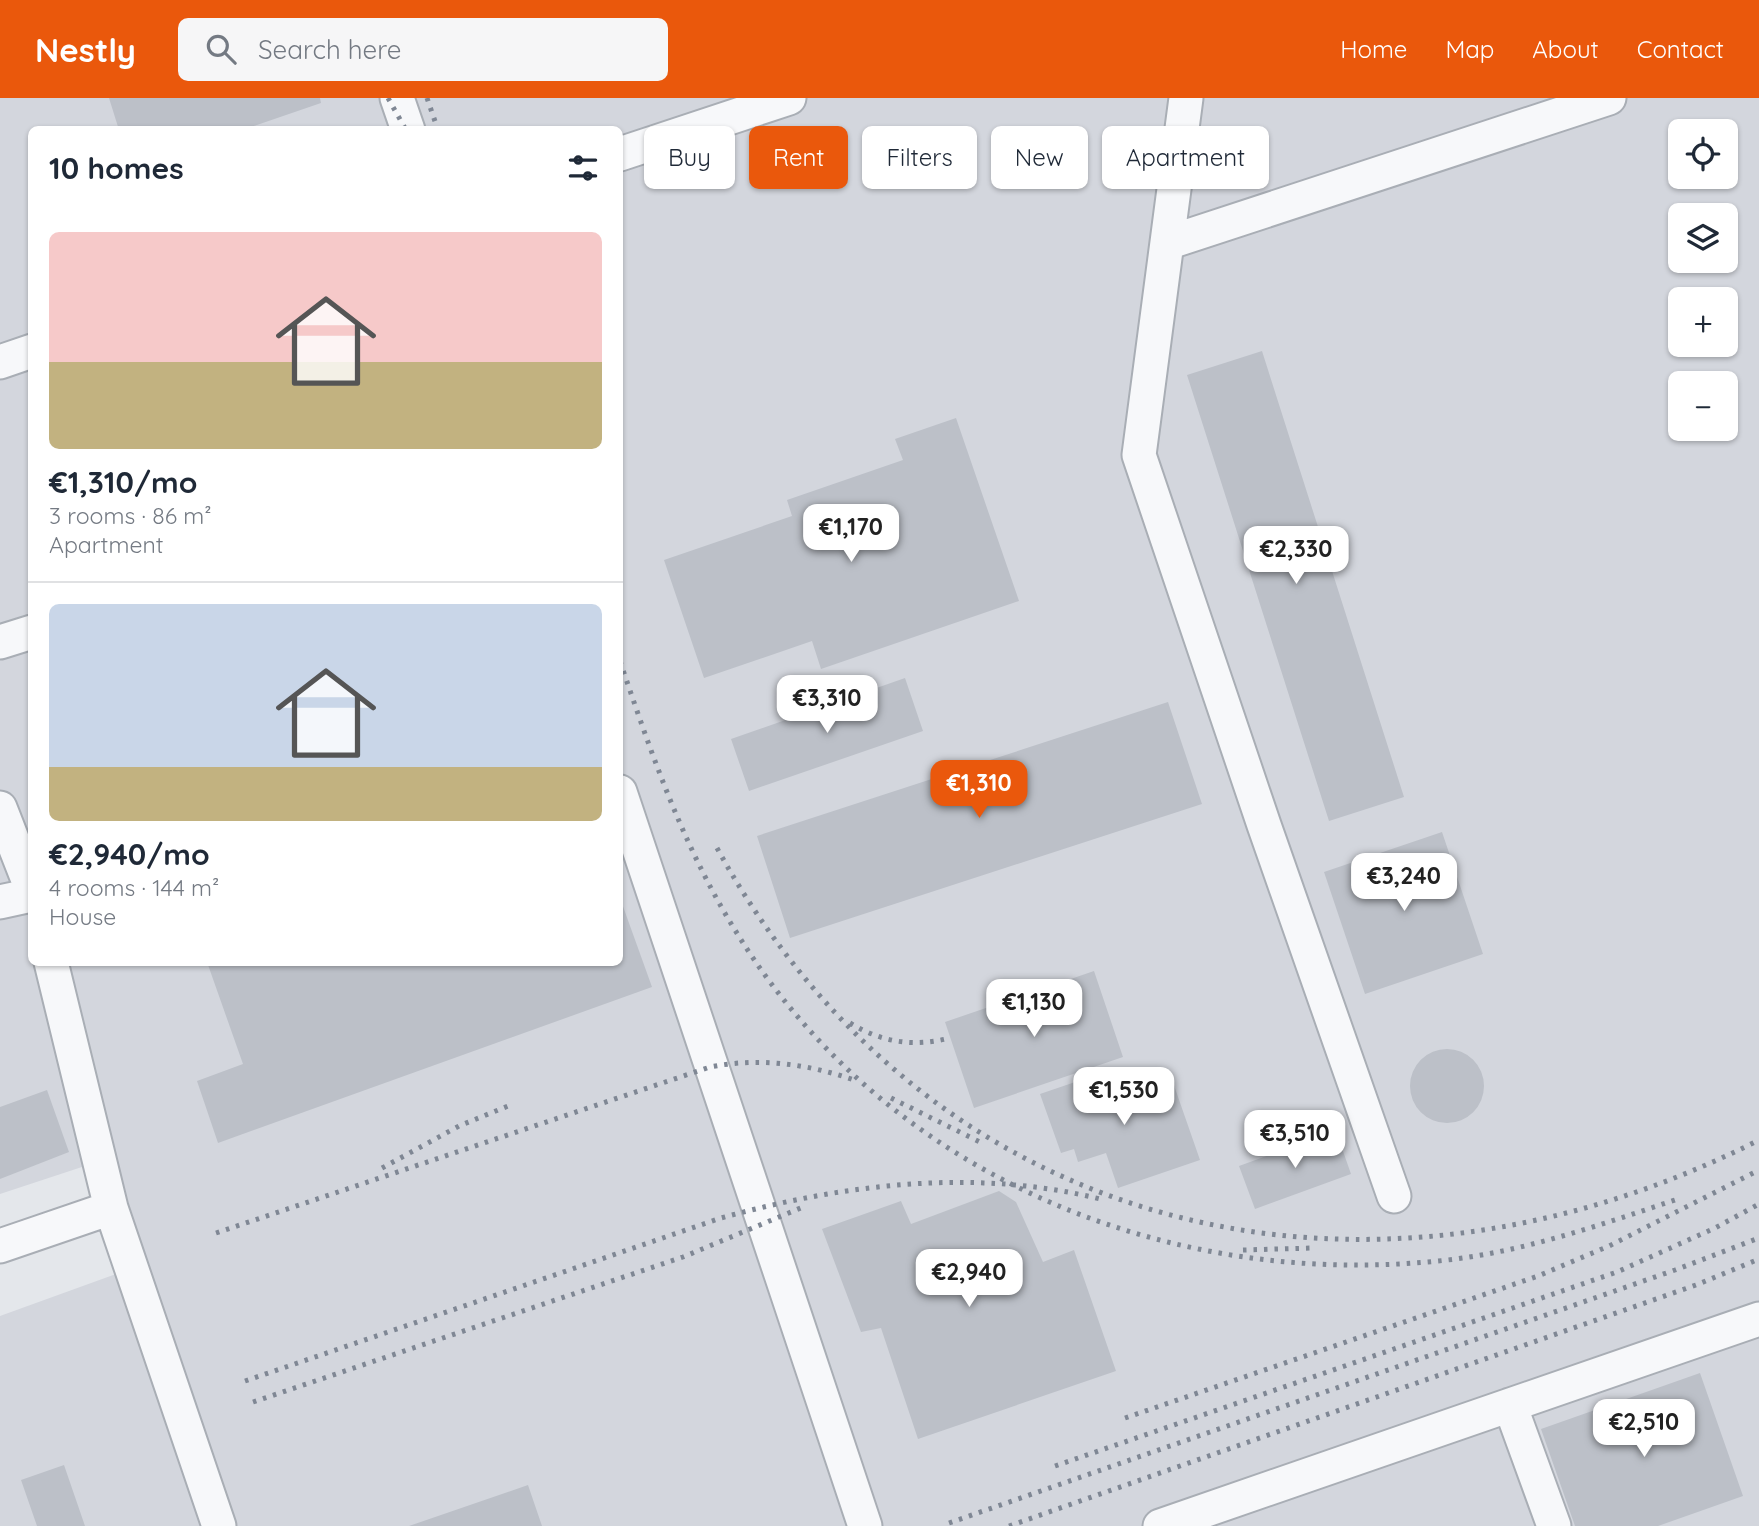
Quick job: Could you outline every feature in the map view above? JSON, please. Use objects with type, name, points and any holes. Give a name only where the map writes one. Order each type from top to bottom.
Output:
[{"type":"lane","points":[[397,98],[407,126]]},
{"type":"lane","points":[[623,153],[789,98]]},
{"type":"lane","points":[[1186,98],[1139,455],[1264,825],[1394,1195]]},
{"type":"lane","points":[[1167,243],[1609,98]]},
{"type":"lane","points":[[0,362],[28,352]]},
{"type":"lane","points":[[0,642],[28,633]]},
{"type":"lane","points":[[623,801],[865,1526]]},
{"type":"lane","points":[[0,808],[28,882]]},
{"type":"lane","points":[[0,902],[28,894]]},
{"type":"lane","points":[[52,966],[111,1208],[219,1526]]},
{"type":"lane","points":[[0,1246],[111,1208]]},
{"type":"lane","points":[[1160,1526],[1759,1319]]},
{"type":"lane","points":[[1510,1405],[1553,1526]]},
{"type":"shaded area","points":[[0,98],[1759,98],[1759,1526],[0,1526],[0,1316],[127,1270],[91,1164],[0,1194]]},
{"type":"building","points":[[109,98],[320,98],[321,103],[254,126],[118,126]]},
{"type":"building","points":[[1262,351],[1404,797],[1329,821],[1187,375]]},
{"type":"building","points":[[956,418],[1019,601],[821,669],[812,641],[704,678],[664,560],[792,516],[787,500],[903,460],[895,439]]},
{"type":"building","points":[[905,678],[923,731],[749,791],[731,739]]},
{"type":"building","points":[[1168,702],[1202,804],[790,938],[757,836]]},
{"type":"building","points":[[1442,832],[1483,954],[1365,994],[1324,872]]},
{"type":"building","points":[[623,906],[652,987],[218,1143],[197,1081],[243,1064],[208,966],[623,966]]},
{"type":"building","points":[[1094,971],[1123,1057],[974,1108],[945,1022]]},
{"type":"building","points":[[1440,1049],[1454,1049],[1468,1055],[1478,1065],[1484,1086],[1482,1100],[1468,1117],[1454,1123],[1440,1123],[1426,1117],[1416,1107],[1410,1093],[1410,1079],[1416,1065],[1426,1055]]},
{"type":"building","points":[[1169,1071],[1200,1160],[1118,1188],[1106,1153],[1078,1162],[1074,1149],[1061,1153],[1040,1094],[1081,1080],[1088,1099]]},
{"type":"building","points":[[47,1090],[69,1152],[0,1179],[0,1107]]},
{"type":"building","points":[[1336,1131],[1351,1174],[1255,1209],[1239,1166]]},
{"type":"building","points":[[999,1191],[1016,1202],[1043,1262],[1074,1250],[1116,1371],[918,1439],[881,1328],[861,1332],[822,1229],[901,1201],[911,1224]]},
{"type":"building","points":[[1700,1373],[1743,1496],[1658,1526],[1575,1526],[1541,1429]]},
{"type":"building","points":[[64,1465],[85,1526],[37,1526],[21,1480]]},
{"type":"building","points":[[528,1485],[542,1526],[409,1526]]},
{"type":"railway","points":[[388,98],[404,126]]},
{"type":"railway","points":[[427,98],[437,126]]},
{"type":"railway","points":[[623,670],[656,764],[699,865],[735,930],[796,1015],[868,1088],[949,1148],[1038,1197],[1133,1232],[1232,1255],[1334,1265],[1438,1261],[1499,1252],[1558,1237],[1675,1200]]},
{"type":"railway","points":[[717,848],[808,982],[916,1088],[1039,1165],[1173,1216],[1315,1238],[1462,1233],[1611,1200],[1759,1140]]},
{"type":"railway","points":[[850,1023],[874,1035],[899,1041],[924,1042],[950,1038]]},
{"type":"railway","points":[[216,1233],[710,1067],[747,1063],[784,1064],[821,1070],[857,1081]]},
{"type":"railway","points":[[891,1098],[982,1143]]},
{"type":"railway","points":[[382,1168],[459,1126],[508,1106]]},
{"type":"railway","points":[[1125,1418],[1538,1276],[1609,1246],[1759,1170]]},
{"type":"railway","points":[[245,1381],[721,1218],[767,1206],[862,1189],[958,1182],[1005,1184],[1100,1199]]},
{"type":"railway","points":[[1055,1466],[1617,1272],[1715,1228],[1759,1204]]},
{"type":"railway","points":[[253,1402],[683,1257],[803,1207]]},
{"type":"railway","points":[[949,1523],[1675,1270],[1759,1238]]},
{"type":"railway","points":[[1243,1250],[1313,1248]]},
{"type":"railway","points":[[1009,1526],[1696,1285],[1759,1259]]}]
